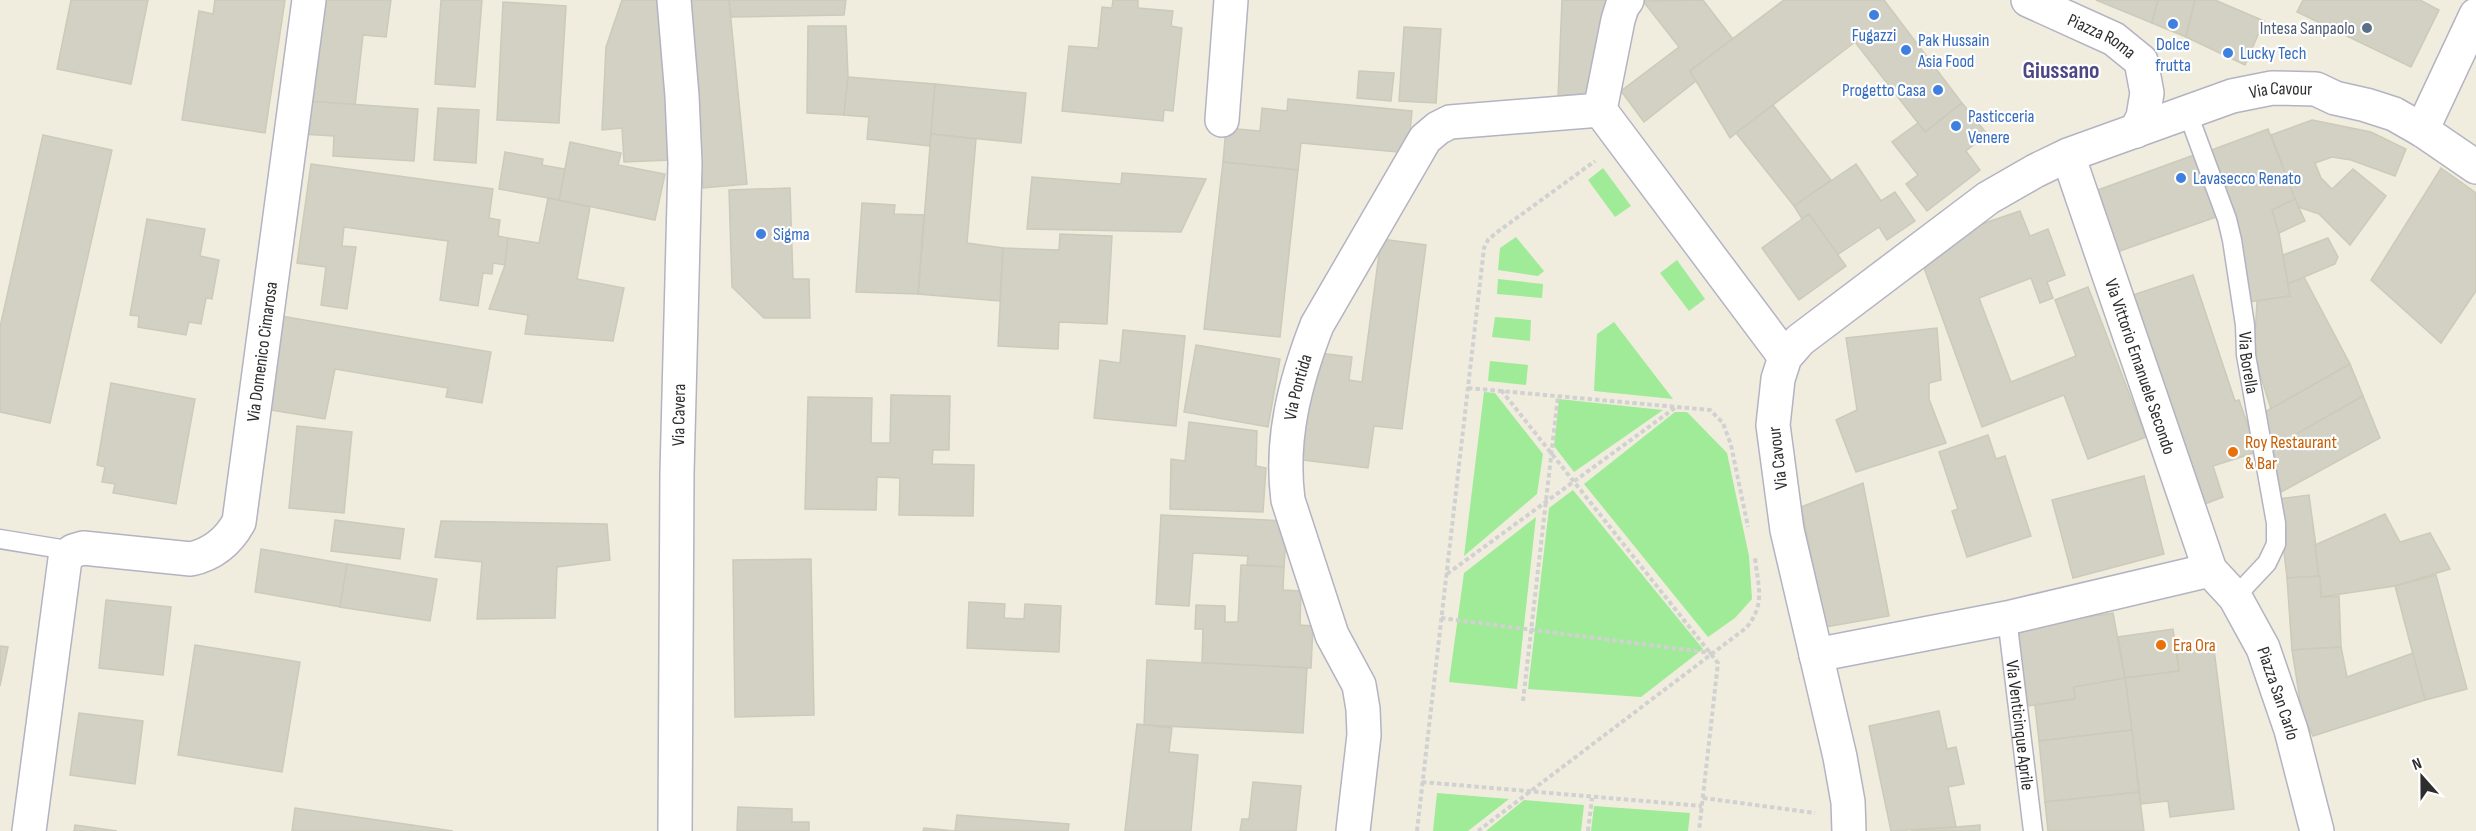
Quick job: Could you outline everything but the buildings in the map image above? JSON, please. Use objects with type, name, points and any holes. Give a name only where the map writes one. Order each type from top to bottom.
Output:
[{"type":"street","name":"Via Domenico Cimarosa","points":[[73,551],[83,548],[191,559],[205,556],[218,548],[231,536],[239,522],[243,507],[309,0]]},
{"type":"street","name":"Via Cavera","points":[[674,0],[685,163],[680,343],[675,831]]},
{"type":"street","points":[[1222,120],[1231,0]]},
{"type":"street","points":[[1627,0],[1618,20],[1600,110],[1785,357]]},
{"type":"street","name":"Piazza Roma","points":[[2028,0],[2114,39],[2141,61],[2174,102],[2192,116]]},
{"type":"street","points":[[2422,130],[2476,15]]},
{"type":"street","name":"Piazza Roma","points":[[2136,131],[2144,117],[2147,93],[2141,61]]},
{"type":"street","name":"Via Cavour","points":[[1849,831],[1848,802],[1840,757],[1787,530],[1773,425],[1778,379],[1785,357],[1800,340],[1817,324],[2005,187],[2068,155],[2136,131],[2234,103],[2273,95],[2325,101],[2335,98],[2366,105],[2394,114],[2476,167]]},
{"type":"street","name":"Via Pontida","points":[[1353,831],[1364,735],[1359,685],[1332,634],[1288,500],[1285,478],[1287,425],[1309,345],[1317,325],[1425,139],[1438,128],[1450,122],[1600,110]]},
{"type":"street","name":"Via Cavour","points":[[2005,187],[2033,181],[2192,116]]},
{"type":"street","name":"Via Vittorio Emanuele Secondo","points":[[2071,164],[2210,570]]},
{"type":"street","points":[[29,831],[63,568],[65,559],[73,551]]},
{"type":"street","points":[[1816,655],[2007,618],[2210,570]]},
{"type":"street","name":"Piazza San Carlo","points":[[2210,570],[2235,597],[2263,648],[2290,730],[2317,831]]},
{"type":"lane","name":"Via Borella","points":[[2192,116],[2232,240],[2245,325],[2246,355],[2276,523],[2276,544],[2266,562],[2235,597]]},
{"type":"lane","name":"Via Domenico Cimarosa","points":[[0,539],[73,551]]},
{"type":"lane","name":"Via Venticinque Aprile","points":[[2007,618],[2033,831]]},
{"type":"path","points":[[1417,831],[1485,248],[1488,240],[1603,155]]},
{"type":"path","points":[[1468,388],[1710,410],[1723,423],[1731,445],[1750,533]]},
{"type":"path","points":[[1501,390],[1719,663],[1699,831]]},
{"type":"path","points":[[1522,701],[1557,396]]},
{"type":"path","points":[[1446,574],[1676,407]]},
{"type":"path","points":[[1478,831],[1746,628],[1756,615],[1759,599],[1755,555]]},
{"type":"path","points":[[1441,618],[1711,653]]},
{"type":"path","points":[[1422,782],[1702,806]]},
{"type":"path","points":[[1588,831],[1592,798]]},
{"type":"path","points":[[1703,798],[1818,814]]},
{"type":"green space","points":[[1603,168],[1631,206],[1615,217],[1588,180]]},
{"type":"green space","points":[[1516,237],[1544,271],[1538,276],[1498,270],[1500,248]]},
{"type":"green space","points":[[1677,260],[1705,299],[1689,311],[1660,273]]},
{"type":"green space","points":[[1498,279],[1543,284],[1542,298],[1497,294]]},
{"type":"green space","points":[[1495,317],[1531,320],[1530,341],[1492,337]]},
{"type":"green space","points":[[1614,322],[1673,399],[1594,391],[1597,334]]},
{"type":"green space","points":[[1490,361],[1528,365],[1526,385],[1488,381]]},
{"type":"green space","points":[[1484,392],[1495,393],[1543,454],[1537,494],[1464,556]]},
{"type":"green space","points":[[1559,399],[1663,410],[1574,472],[1554,446]]},
{"type":"green space","points":[[1675,412],[1687,412],[1727,453],[1749,556],[1752,599],[1735,618],[1708,637],[1584,484]]},
{"type":"green space","points":[[1573,490],[1703,649],[1641,697],[1528,689],[1549,508]]},
{"type":"green space","points":[[1536,517],[1517,689],[1449,682],[1464,573]]},
{"type":"green space","points":[[1437,793],[1509,799],[1468,831],[1433,831]]},
{"type":"green space","points":[[1524,800],[1584,805],[1581,831],[1486,831]]},
{"type":"green space","points":[[1594,806],[1690,813],[1688,831],[1591,831]]},
{"type":"place","name":"Fugazzi","points":[[1874,15]]},
{"type":"place","name":"Dolce frutta","points":[[2173,24]]},
{"type":"place","name":"Intesa Sanpaolo","points":[[2367,28]]},
{"type":"place","name":"Pak Hussain Asia Food","points":[[1906,50]]},
{"type":"place","name":"Lucky Tech","points":[[2228,53]]},
{"type":"place","name":"Progetto Casa","points":[[1938,90]]},
{"type":"place","name":"Pasticceria Venere","points":[[1956,126]]},
{"type":"place","name":"Lavasecco Renato","points":[[2181,178]]},
{"type":"place","name":"Sigma","points":[[761,234]]},
{"type":"place","name":"Roy Restaurant & Bar","points":[[2233,452]]},
{"type":"place","name":"Era Ora","points":[[2161,645]]},
{"type":"district","name":"Giussano","points":[[2061,70]]}]
